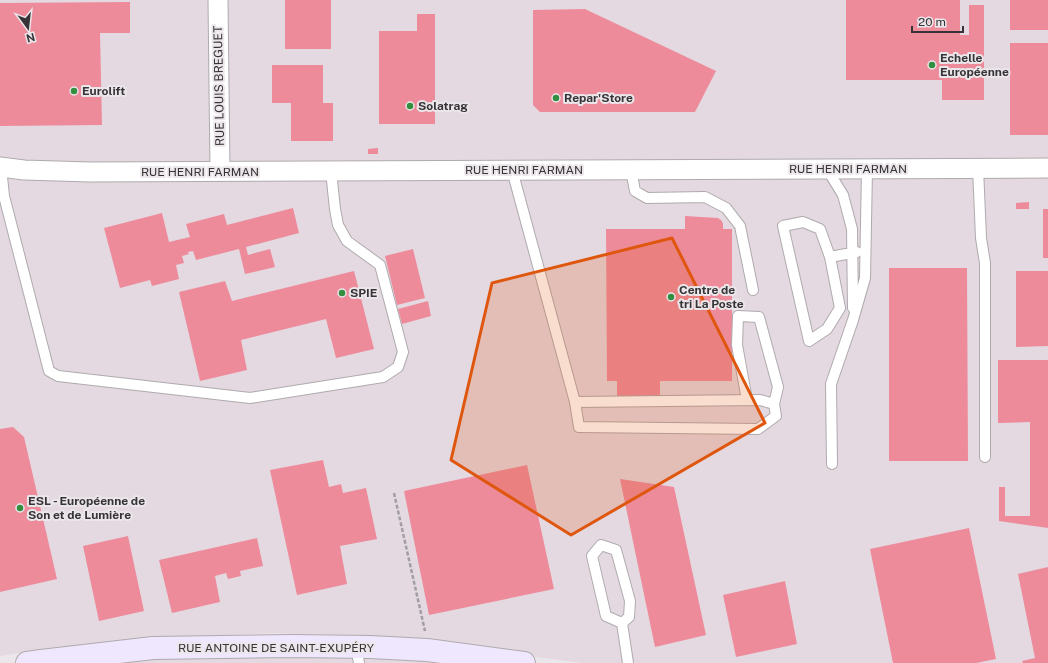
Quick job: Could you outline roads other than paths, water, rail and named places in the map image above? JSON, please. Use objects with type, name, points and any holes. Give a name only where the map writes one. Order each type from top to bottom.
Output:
[{"type":"street","name":"RUE LOUIS BREGUET","points":[[218,0],[220,171]]},
{"type":"street","name":"RUE HENRI FARMAN","points":[[0,167],[24,170],[90,172],[1048,168]]},
{"type":"street","name":"RUE ANTOINE DE SAINT-EXUPÉRY","points":[[27,663],[41,660],[153,648],[292,646],[357,655],[427,650],[524,663]]},
{"type":"lane","points":[[0,167],[4,196],[49,371],[58,376],[250,398],[383,377],[398,367],[403,352],[380,265],[347,241],[338,225],[331,171]]},
{"type":"lane","points":[[978,168],[981,238],[985,264],[985,457]]},
{"type":"lane","points":[[826,169],[843,196],[852,229],[853,320]]},
{"type":"lane","points":[[832,464],[831,384],[853,320],[865,278],[867,169]]},
{"type":"lane","points":[[512,170],[575,402],[579,427],[758,429],[776,416],[774,404],[778,387],[759,317],[738,316],[737,345],[747,400]]},
{"type":"lane","points":[[631,170],[635,191],[647,198],[704,197],[726,208],[740,226],[753,290]]},
{"type":"lane","points":[[803,222],[820,229],[830,257],[840,308],[827,329],[809,341],[783,226],[803,222]]},
{"type":"lane","points":[[830,257],[865,251]]},
{"type":"lane","points":[[575,402],[760,400],[774,404]]},
{"type":"lane","points":[[601,545],[616,550],[630,601],[629,617],[622,623],[606,616],[592,556],[601,545]]},
{"type":"lane","points":[[622,623],[628,663]]},
{"type":"place","name":"Echelle Européenne","points":[[932,65]]},
{"type":"place","name":"Eurolift","points":[[74,91]]},
{"type":"place","name":"Repar'Store","points":[[556,98]]},
{"type":"place","name":"Solatrag","points":[[410,106]]},
{"type":"place","name":"SPIE","points":[[342,293]]},
{"type":"place","name":"Centre de tri La Poste","points":[[671,297]]},
{"type":"place","name":"ESL - Européenne de Son et de Lumière","points":[[20,508]]}]
